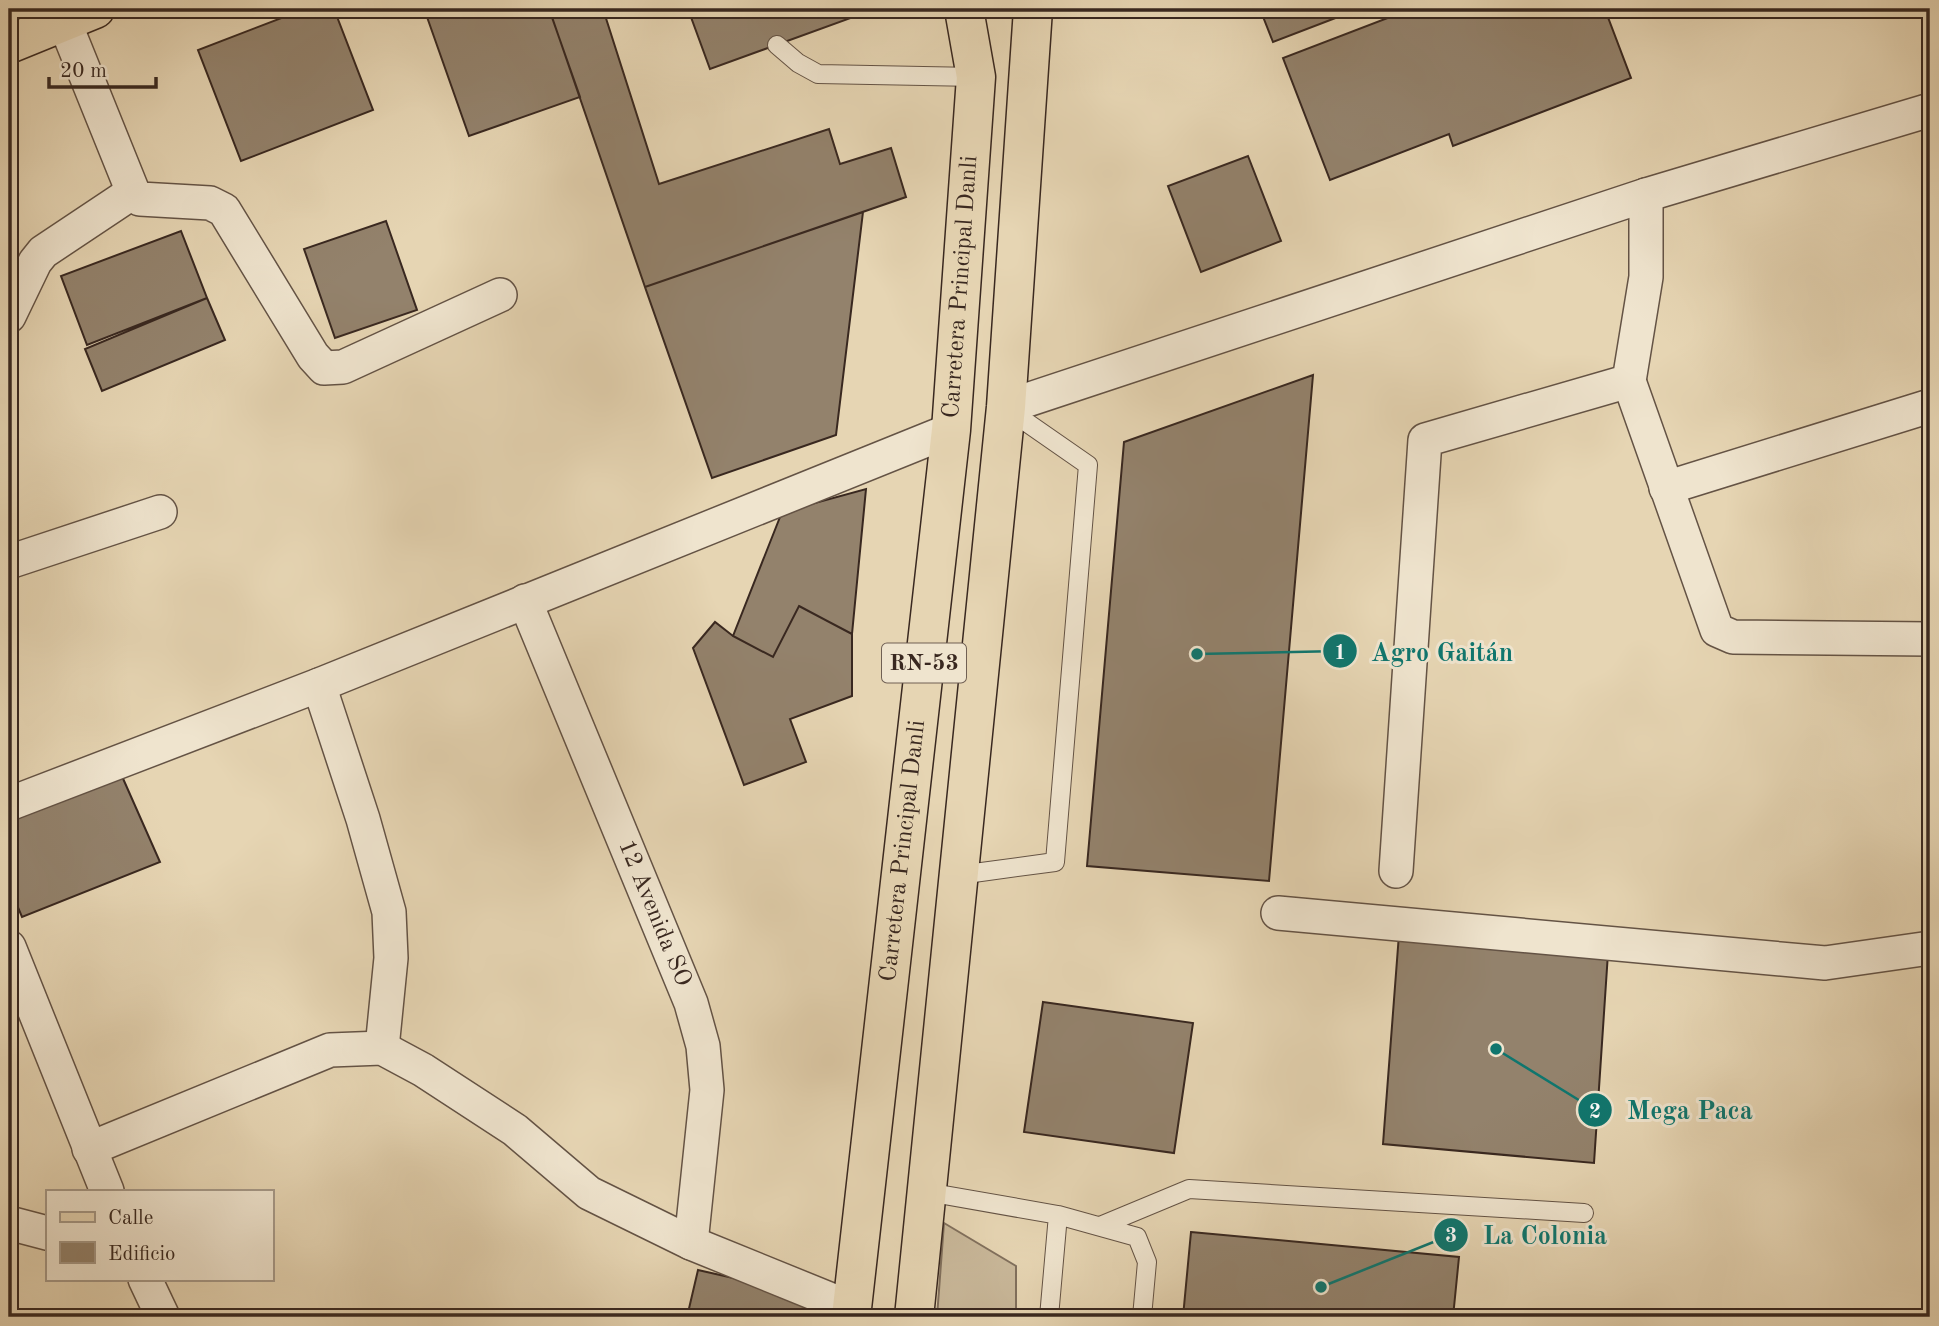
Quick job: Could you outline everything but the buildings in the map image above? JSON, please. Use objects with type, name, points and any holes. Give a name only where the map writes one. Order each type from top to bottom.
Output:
[{"type":"main road","name":"Carretera Principal Danli","points":[[851,1313],[951,430],[976,77],[964,9]]},
{"type":"main road","name":"RN-53","points":[[914,1317],[1006,407],[1033,9]]},
{"type":"main road","points":[[9,44],[79,15]]},
{"type":"street","points":[[79,15],[133,192],[140,199],[210,203],[224,211],[313,356],[324,368],[343,367],[500,295]]},
{"type":"street","points":[[1006,407],[1646,195],[1930,110]]},
{"type":"street","points":[[9,316],[35,262],[43,252],[133,192]]},
{"type":"street","points":[[1646,195],[1646,277],[1629,381],[1717,630],[1732,637],[1930,639]]},
{"type":"street","points":[[1396,872],[1425,440],[1629,381]]},
{"type":"street","points":[[1666,488],[1930,406]]},
{"type":"street","points":[[9,804],[318,685],[951,430]]},
{"type":"street","points":[[9,562],[160,512]]},
{"type":"street","name":"12 Avenida SO","points":[[524,601],[691,1003],[704,1046],[707,1090],[691,1243]]},
{"type":"street","points":[[318,685],[363,819],[389,912],[391,958],[382,1048]]},
{"type":"street","points":[[1278,913],[1825,963],[1930,948]]},
{"type":"street","points":[[9,947],[107,1190]]},
{"type":"street","points":[[89,1149],[330,1050],[382,1048],[423,1070],[514,1130],[589,1193],[691,1243],[851,1313]]},
{"type":"street","points":[[9,1223],[46,1233]]},
{"type":"street","points":[[145,1280],[163,1317]]},
{"type":"lane","points":[[778,45],[798,64],[818,75],[976,77]]},
{"type":"lane","points":[[959,874],[1055,862],[1088,464],[1006,407]]},
{"type":"lane","points":[[1100,1226],[1189,1189],[1584,1213]]},
{"type":"lane","points":[[927,1192],[1058,1214],[1137,1237],[1147,1262],[1142,1317]]},
{"type":"lane","points":[[1049,1317],[1058,1214]]},
{"type":"shaded area","points":[[944,1223],[1016,1266],[1016,1317],[937,1317]]},
{"type":"place","name":"Agro Gaitán","points":[[1197,654]]},
{"type":"place","name":"Mega Paca","points":[[1496,1049]]},
{"type":"place","name":"La Colonia","points":[[1321,1287]]}]
